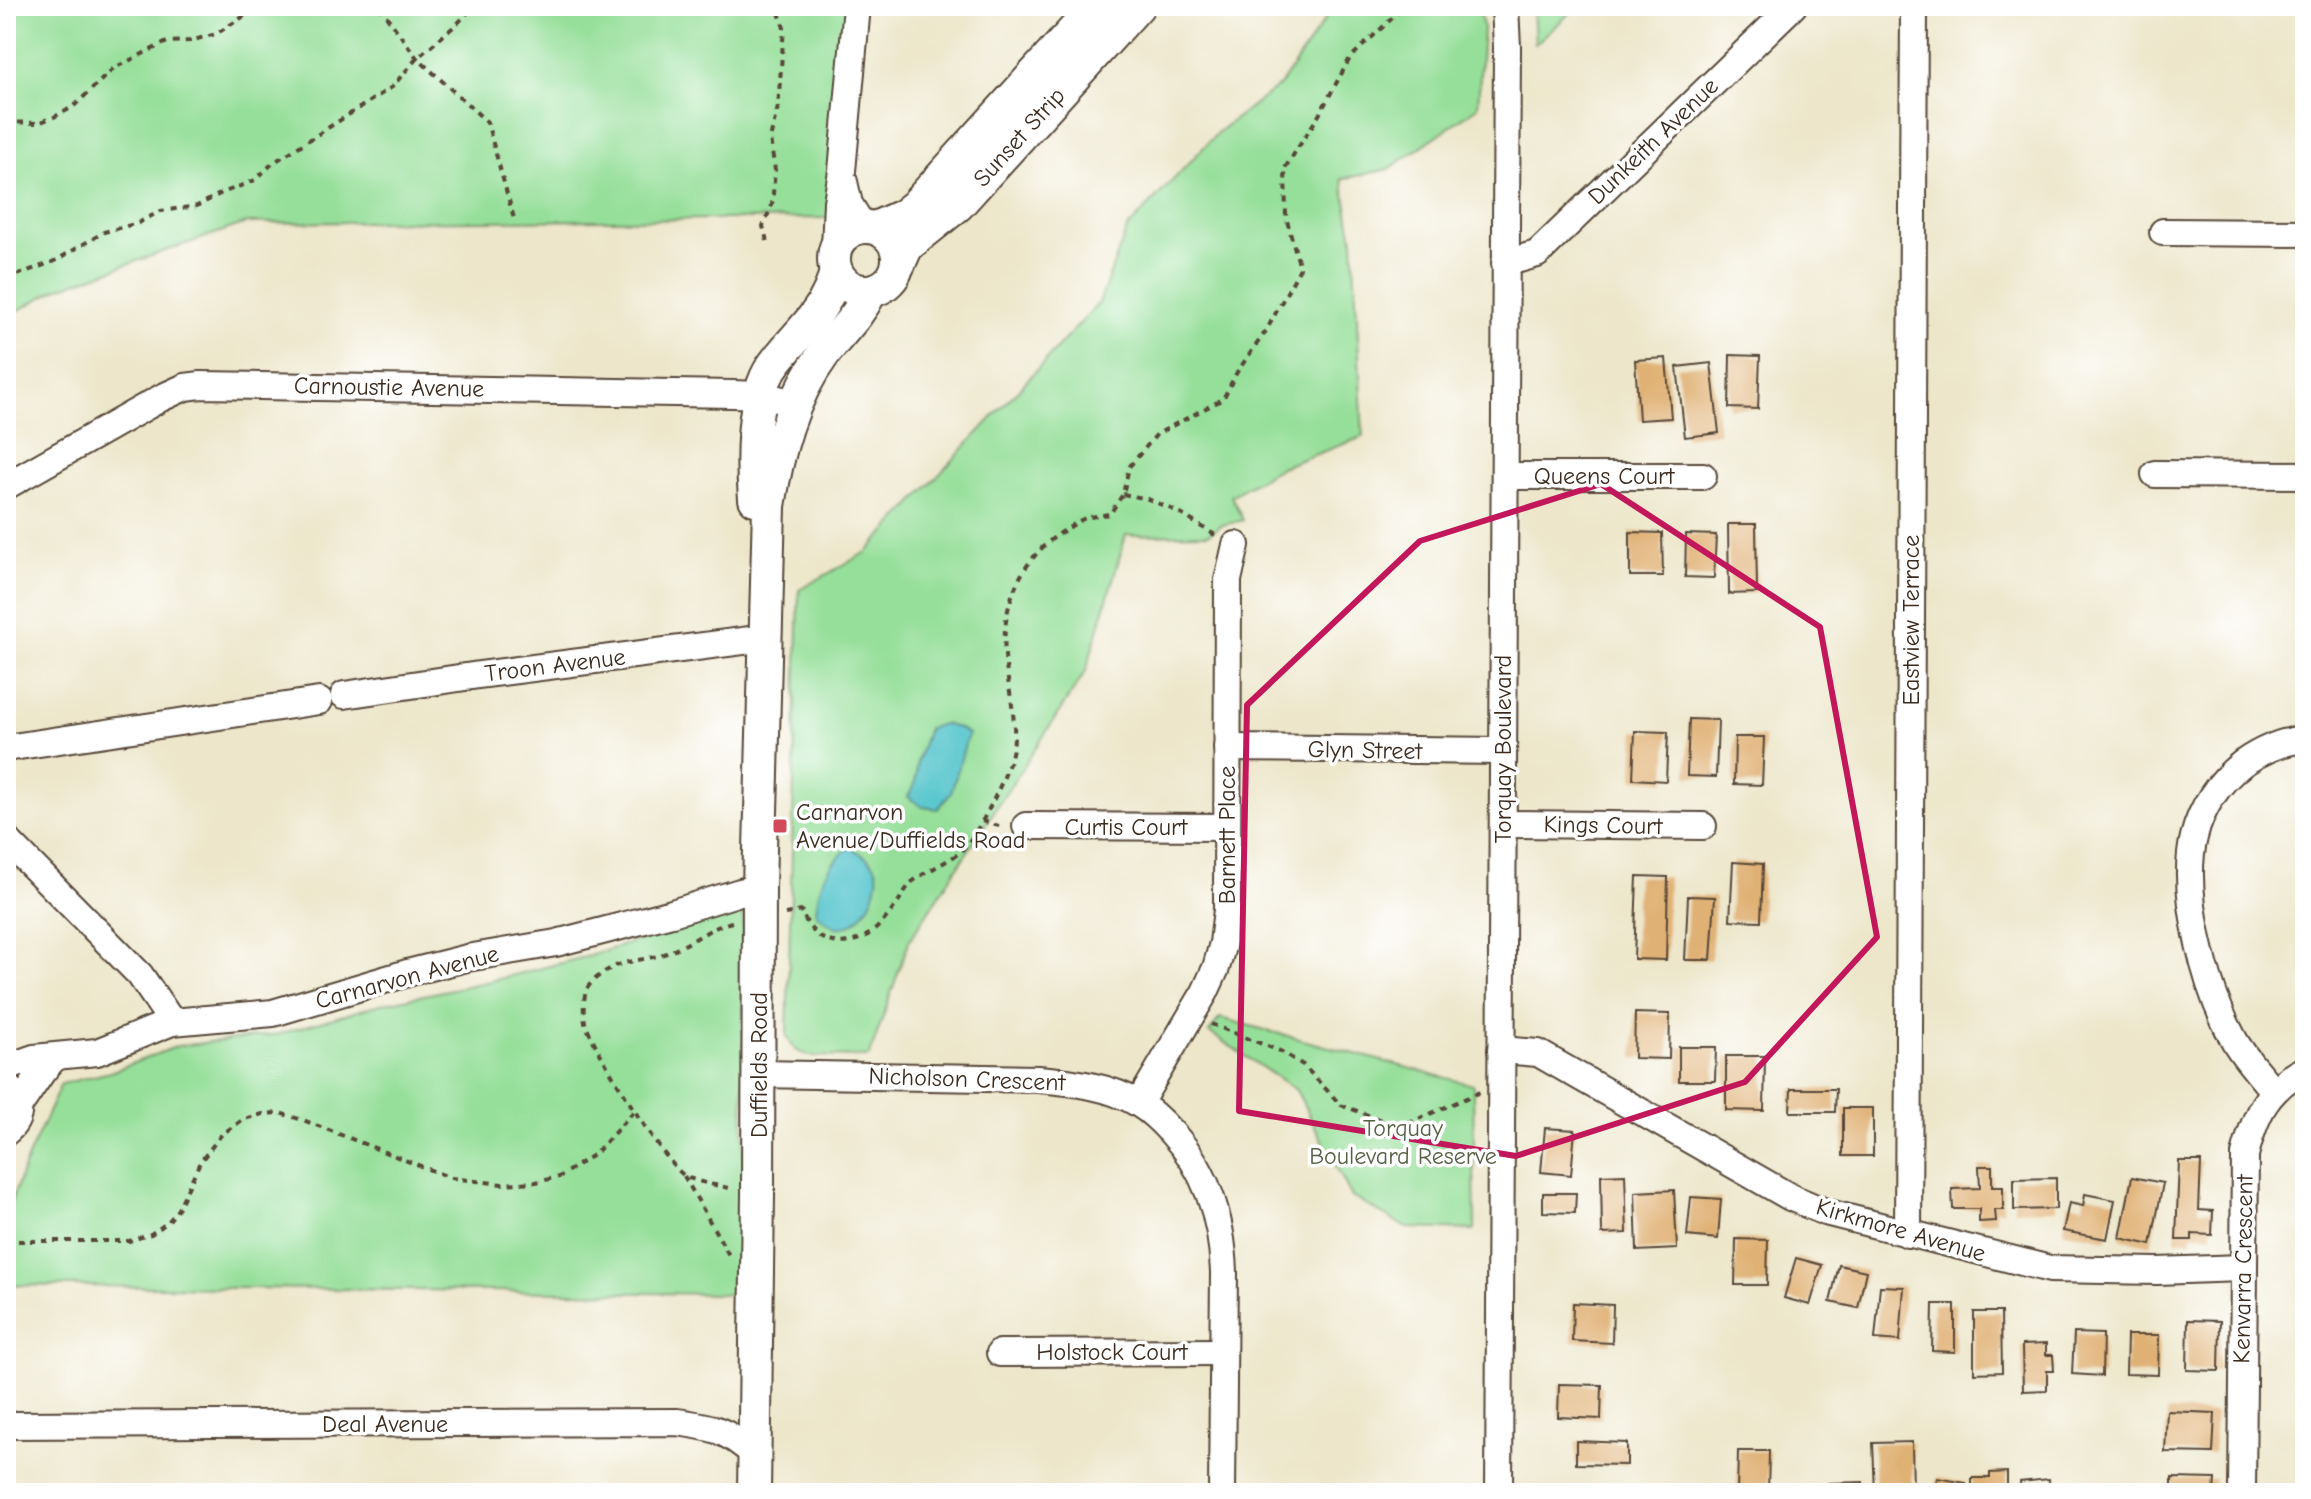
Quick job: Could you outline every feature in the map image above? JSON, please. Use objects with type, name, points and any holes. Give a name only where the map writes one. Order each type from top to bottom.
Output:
[{"type":"street","points":[[857,6],[837,202],[836,260],[847,284],[871,291]]},
{"type":"street","name":"Sunset Strip","points":[[836,260],[846,234],[854,228],[870,228],[904,215],[915,206],[1096,6]]},
{"type":"street","name":"Sunset Strip","points":[[871,291],[888,282],[907,246],[958,205],[1138,6]]},
{"type":"street","name":"Torquay Boulevard","points":[[1499,1493],[1505,6]]},
{"type":"street","name":"Dunkeith Avenue","points":[[1505,263],[1537,254],[1793,6]]},
{"type":"street","name":"Eastview Terrace","points":[[1908,1234],[1914,6]]},
{"type":"street","points":[[842,171],[849,204],[870,228],[884,231],[895,244],[899,264]]},
{"type":"street","points":[[2163,232],[2305,233]]},
{"type":"street","name":"Duffields Road","points":[[766,638],[754,490],[759,395],[770,370],[829,294],[836,260]]},
{"type":"street","name":"Duffields Road","points":[[754,1493],[759,903],[769,506],[781,447],[797,403],[824,355],[861,311],[871,291]]},
{"type":"street","name":"Carnoustie Avenue","points":[[6,486],[161,398],[185,387],[201,385],[759,395],[797,403]]},
{"type":"street","points":[[2155,474],[2305,475]]},
{"type":"street","name":"Queens Court","points":[[1505,476],[1703,476]]},
{"type":"street","name":"Barnett Place","points":[[1139,1103],[1211,980],[1223,943],[1227,910],[1228,580],[1236,545]]},
{"type":"street","name":"Troon Avenue","points":[[6,748],[479,675],[766,638]]},
{"type":"street","points":[[2273,1091],[2234,1041],[2211,986],[2202,957],[2192,897],[2193,838],[2204,808],[2221,783],[2237,768],[2258,752],[2305,739]]},
{"type":"street","name":"Glyn Street","points":[[1227,748],[1503,751]]},
{"type":"street","name":"Kings Court","points":[[1503,824],[1703,826]]},
{"type":"street","name":"Curtis Court","points":[[1026,826],[1226,827]]},
{"type":"street","points":[[6,839],[140,975],[172,1022]]},
{"type":"street","name":"Carnarvon Avenue","points":[[6,1068],[34,1058],[97,1052],[172,1022],[273,1013],[467,958],[759,903]]},
{"type":"street","name":"Kirkmore Avenue","points":[[1501,1050],[1538,1053],[1790,1197],[1825,1212],[2050,1269],[2157,1271],[2242,1268]]},
{"type":"street","points":[[10,1119],[55,1057]]},
{"type":"street","name":"Kenvarra Crescent","points":[[2242,1493],[2245,1155],[2250,1132],[2273,1091],[2305,1069]]},
{"type":"street","name":"Nicholson Crescent","points":[[758,1074],[1038,1079],[1092,1086],[1139,1103],[1160,1120],[1195,1162],[1208,1186],[1218,1216],[1223,1247],[1222,1493]]},
{"type":"street","name":"Holstock Court","points":[[1000,1353],[1223,1352]]},
{"type":"street","name":"Deal Avenue","points":[[6,1425],[677,1422],[722,1431],[755,1455]]},
{"type":"path","points":[[6,122],[38,123],[54,117],[73,107],[114,68],[167,42],[190,41],[216,34],[252,11],[266,6]]},
{"type":"path","points":[[379,6],[417,58],[487,122],[515,222]]},
{"type":"path","points":[[6,279],[55,261],[104,232],[138,223],[161,211],[197,206],[255,180],[273,163],[392,87],[417,58],[474,6]]},
{"type":"path","points":[[767,241],[763,226],[772,205],[775,170],[770,139],[778,107],[784,28],[777,6]]},
{"type":"path","points":[[734,1265],[684,1176],[634,1111],[597,1049],[585,1021],[584,1001],[588,987],[601,974],[620,964],[648,960],[672,951],[759,903],[802,911],[806,926],[814,933],[837,943],[853,942],[872,934],[911,883],[962,851],[994,800],[1011,758],[1015,731],[1004,651],[1005,616],[1015,583],[1035,554],[1058,535],[1084,519],[1110,514],[1123,494],[1129,467],[1157,434],[1223,399],[1237,372],[1266,331],[1300,268],[1286,217],[1285,168],[1350,58],[1405,6]]},
{"type":"path","points":[[1123,494],[1148,499],[1176,511],[1236,545]]},
{"type":"path","points":[[1191,1017],[1280,1051],[1303,1065],[1341,1105],[1400,1127],[1501,1083]]},
{"type":"path","points":[[6,1241],[129,1241],[151,1234],[168,1222],[178,1209],[200,1162],[222,1134],[244,1119],[263,1114],[280,1113],[451,1178],[502,1184],[559,1177],[596,1153],[634,1111]]},
{"type":"path","points":[[684,1176],[758,1195]]},
{"type":"highlighted area","points":[[1601,484],[1820,627],[1877,937],[1745,1082],[1516,1156],[1239,1111],[1247,705],[1420,541]]},
{"type":"green space","points":[[6,6],[857,6],[835,218],[246,223],[59,288],[6,317]]},
{"type":"green space","points":[[1334,6],[1480,6],[1483,28],[1478,107],[1389,169],[1342,179],[1353,239],[1363,437],[1281,467],[1231,496],[1243,520],[1222,525],[1208,534],[1126,535],[1086,671],[909,941],[869,1057],[809,1056],[795,1050],[787,1036],[799,590],[868,551],[1099,303],[1127,229],[1218,132],[1281,84]]},
{"type":"green space","points":[[1533,6],[1578,6],[1535,44]]},
{"type":"green space","points":[[743,911],[744,1296],[6,1285],[6,1216],[25,1164],[61,1084],[110,1072],[178,1046],[279,1034],[381,1004],[589,956],[700,921]]},
{"type":"green space","name":"Torquay Boulevard Reserve","points":[[1220,1018],[1473,1085],[1475,1230],[1407,1228],[1352,1197],[1296,1090],[1209,1032]]},
{"type":"water","points":[[943,724],[968,734],[951,793],[938,809],[923,807],[908,797],[915,784],[917,762],[928,728]]},
{"type":"water","points":[[850,847],[875,866],[877,883],[863,914],[855,922],[837,927],[816,913],[817,903],[830,868]]},
{"type":"building","points":[[1730,355],[1760,356],[1758,409],[1729,408]]},
{"type":"building","points":[[1666,358],[1671,418],[1639,420],[1635,360]]},
{"type":"building","points":[[1711,363],[1719,433],[1685,437],[1677,367]]},
{"type":"building","points":[[1728,524],[1756,524],[1757,593],[1729,594]]},
{"type":"building","points":[[1630,532],[1662,533],[1663,576],[1630,576]]},
{"type":"building","points":[[1686,534],[1716,535],[1714,578],[1685,577]]},
{"type":"building","points":[[1689,719],[1718,720],[1716,777],[1687,776]]},
{"type":"building","points":[[1635,731],[1668,732],[1666,781],[1633,779]]},
{"type":"building","points":[[1735,737],[1764,737],[1762,785],[1734,784]]},
{"type":"building","points":[[1733,862],[1763,864],[1761,921],[1730,920]]},
{"type":"building","points":[[1637,876],[1668,877],[1666,960],[1634,959]]},
{"type":"building","points":[[1688,896],[1715,897],[1711,960],[1685,960]]},
{"type":"building","points":[[1635,1013],[1670,1014],[1669,1059],[1634,1058]]},
{"type":"building","points":[[1679,1047],[1716,1047],[1715,1081],[1679,1081]]},
{"type":"building","points":[[1726,1056],[1765,1056],[1764,1111],[1726,1110]]},
{"type":"building","points":[[1791,1089],[1836,1089],[1835,1112],[1790,1112]]},
{"type":"building","points":[[1843,1108],[1873,1108],[1873,1156],[1843,1156]]},
{"type":"building","points":[[1545,1128],[1575,1130],[1571,1175],[1541,1172]]},
{"type":"building","points":[[2179,1161],[2201,1161],[2199,1210],[2213,1211],[2212,1235],[2192,1234],[2192,1240],[2176,1240]]},
{"type":"building","points":[[1979,1166],[1992,1166],[1992,1187],[2003,1187],[2003,1210],[1995,1210],[1996,1221],[1979,1222],[1979,1209],[1953,1209],[1952,1189],[1980,1188]]},
{"type":"building","points":[[1625,1174],[1627,1233],[1602,1234],[1601,1175]]},
{"type":"building","points":[[2132,1177],[2163,1183],[2151,1245],[2120,1238]]},
{"type":"building","points":[[2056,1178],[2056,1209],[2014,1210],[2014,1179]]},
{"type":"building","points":[[1674,1190],[1677,1249],[1637,1251],[1635,1192]]},
{"type":"building","points":[[1543,1193],[1576,1193],[1575,1213],[1543,1212]]},
{"type":"building","points":[[2085,1194],[2115,1200],[2107,1239],[2063,1231],[2069,1203],[2083,1206]]},
{"type":"building","points":[[1691,1197],[1721,1199],[1718,1239],[1687,1236]]},
{"type":"building","points":[[1736,1239],[1768,1240],[1767,1285],[1735,1285]]},
{"type":"building","points":[[1796,1258],[1822,1265],[1810,1305],[1784,1298]]},
{"type":"building","points":[[1839,1265],[1866,1271],[1858,1308],[1830,1302]]},
{"type":"building","points":[[1880,1286],[1904,1287],[1900,1341],[1875,1339]]},
{"type":"building","points":[[1573,1303],[1613,1305],[1612,1343],[1572,1341]]},
{"type":"building","points":[[1933,1304],[1955,1304],[1955,1352],[1932,1351]]},
{"type":"building","points":[[1974,1312],[2001,1312],[2002,1372],[1974,1373]]},
{"type":"building","points":[[2188,1320],[2220,1321],[2219,1371],[2187,1370]]},
{"type":"building","points":[[2074,1333],[2103,1334],[2102,1376],[2072,1374]]},
{"type":"building","points":[[2127,1335],[2159,1335],[2158,1375],[2126,1374]]},
{"type":"building","points":[[2046,1344],[2046,1355],[2053,1355],[2054,1371],[2047,1371],[2047,1390],[2023,1391],[2022,1345]]},
{"type":"building","points":[[1559,1384],[1602,1385],[1601,1419],[1558,1417]]},
{"type":"building","points":[[2167,1411],[2215,1413],[2213,1453],[2165,1452]]},
{"type":"building","points":[[1576,1441],[1627,1443],[1627,1465],[1576,1464]]},
{"type":"building","points":[[1912,1442],[1913,1493],[1875,1493],[1873,1443]]},
{"type":"building","points":[[1738,1451],[1769,1451],[1768,1493],[1737,1493]]},
{"type":"building","points":[[2007,1472],[2007,1493],[1972,1493],[1972,1478],[1990,1478],[1990,1473]]},
{"type":"building","points":[[1937,1478],[1966,1483],[1964,1493],[1934,1493]]},
{"type":"building","points":[[2172,1478],[2215,1479],[2214,1493],[2172,1493]]},
{"type":"building","points":[[2049,1479],[2050,1493],[2021,1493],[2020,1482]]},
{"type":"building","points":[[1863,1482],[1863,1493],[1828,1493],[1828,1483]]},
{"type":"place","name":"Carnarvon Avenue/Duffields Road","points":[[780,826]]}]
